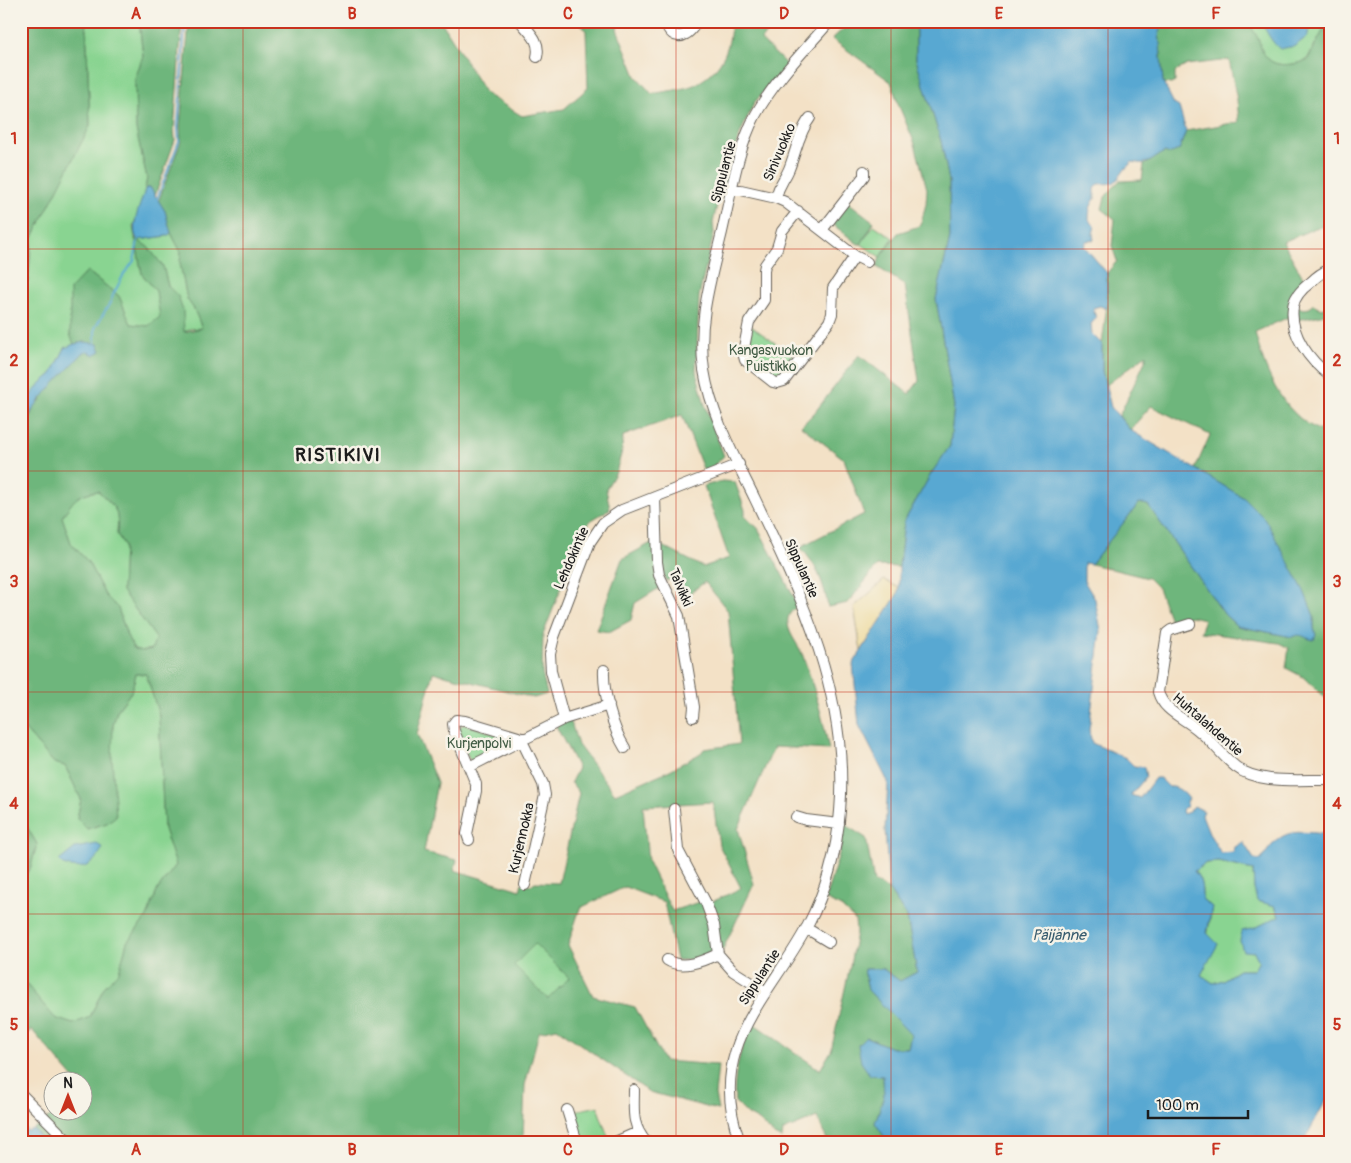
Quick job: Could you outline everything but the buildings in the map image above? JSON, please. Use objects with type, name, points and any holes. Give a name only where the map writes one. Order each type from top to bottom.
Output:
[{"type":"street","points":[[520,21],[538,44],[537,57]]},
{"type":"street","points":[[666,21],[668,31],[673,35],[679,36],[686,34],[697,21]]},
{"type":"street","name":"Sippulantie","points":[[740,1142],[730,1100],[732,1063],[744,1028],[806,928],[817,906],[828,878],[839,824],[842,787],[835,708],[825,668],[796,585],[711,404],[704,369],[702,335],[705,303],[732,188],[747,134],[763,103],[778,81],[830,21]]},
{"type":"street","name":"Sinivuokko","points":[[776,198],[779,185],[788,171],[804,125],[810,118]]},
{"type":"street","points":[[822,230],[864,176],[864,171]]},
{"type":"street","points":[[732,188],[776,198],[785,202],[855,256],[867,262]]},
{"type":"street","points":[[798,211],[782,231],[777,248],[765,265],[764,300],[749,322],[743,354],[745,360],[773,382],[784,381],[829,322],[832,314],[834,288],[855,256]]},
{"type":"street","points":[[1330,269],[1302,290],[1293,306],[1293,320],[1298,340],[1317,365],[1330,376]]},
{"type":"street","name":"Lehdokintie","points":[[564,719],[551,671],[550,654],[554,636],[590,542],[603,523],[622,510],[739,464]]},
{"type":"street","name":"Talvikki","points":[[655,497],[659,575],[679,616],[694,707],[693,717]]},
{"type":"street","name":"Huhtalahdentie","points":[[1190,624],[1171,630],[1168,633],[1158,692],[1168,711],[1198,730],[1236,767],[1250,775],[1266,778],[1330,780]]},
{"type":"street","points":[[604,670],[604,681],[609,705],[619,738],[625,748]]},
{"type":"street","points":[[470,767],[564,719],[609,705]]},
{"type":"street","points":[[469,840],[467,834],[476,784],[454,732],[453,724],[456,720],[465,721],[523,740]]},
{"type":"street","name":"Kurjennokka","points":[[523,740],[544,784],[545,795],[525,886]]},
{"type":"street","points":[[674,809],[678,850],[706,903],[714,925],[718,954],[733,970],[766,992]]},
{"type":"street","points":[[796,817],[839,824]]},
{"type":"street","points":[[806,928],[829,942]]},
{"type":"street","points":[[666,960],[672,963],[686,964],[704,961],[718,954]]},
{"type":"street","points":[[634,1090],[634,1119],[638,1132],[646,1142]]},
{"type":"street","points":[[21,1094],[69,1142]]},
{"type":"street","points":[[568,1110],[577,1142]]},
{"type":"street","points":[[615,1142],[638,1132]]},
{"type":"green space","points":[[21,21],[86,21],[90,126],[32,239],[28,282],[21,289]]},
{"type":"green space","points":[[86,21],[139,21],[143,56],[135,79],[136,129],[147,178],[142,203],[133,227],[142,274],[156,291],[161,317],[148,326],[131,324],[119,296],[87,271],[70,334],[74,344],[65,348],[52,374],[41,383],[21,409],[21,289],[32,239],[90,125]]},
{"type":"green space","points":[[139,21],[182,21],[174,129],[175,140],[155,196],[150,187],[145,189],[147,178],[136,129],[135,79],[143,56]]},
{"type":"green space","points":[[189,21],[441,21],[486,94],[522,116],[564,109],[588,88],[586,31],[579,21],[620,21],[617,29],[636,76],[652,94],[689,87],[711,74],[726,51],[731,21],[775,21],[761,40],[787,65],[754,103],[740,134],[724,191],[717,205],[713,223],[714,233],[699,296],[696,371],[705,405],[724,456],[705,474],[682,415],[623,436],[622,451],[616,472],[606,489],[610,509],[590,521],[578,544],[543,635],[542,673],[547,694],[534,698],[433,672],[417,734],[437,783],[424,852],[457,860],[454,870],[520,890],[522,883],[531,885],[535,882],[559,883],[579,793],[571,782],[578,768],[556,726],[570,719],[578,745],[615,794],[670,770],[701,753],[704,749],[739,744],[728,611],[705,582],[687,595],[675,577],[666,581],[663,574],[660,545],[703,567],[729,558],[704,486],[722,481],[735,482],[745,510],[745,517],[758,528],[798,605],[789,615],[789,628],[801,652],[811,679],[829,750],[774,747],[738,829],[754,884],[722,951],[710,903],[741,888],[719,845],[713,802],[643,806],[648,862],[672,911],[702,901],[711,926],[714,952],[693,960],[676,960],[664,902],[625,887],[580,908],[568,945],[593,996],[635,1007],[664,1061],[718,1065],[715,1095],[718,1110],[649,1092],[557,1028],[539,1032],[525,1085],[523,1139],[525,1142],[42,1142],[42,1138],[33,1129],[46,1120],[92,1120],[92,1070],[66,1070],[32,1030],[21,1038],[21,978],[55,1018],[73,1024],[90,1017],[104,987],[119,972],[127,942],[147,917],[158,889],[176,865],[164,829],[159,715],[146,674],[136,674],[131,692],[117,711],[113,725],[112,759],[116,816],[107,823],[87,829],[77,819],[81,799],[65,766],[54,763],[21,725],[21,437],[35,405],[41,400],[44,393],[83,352],[87,351],[85,342],[74,344],[70,334],[70,289],[87,271],[119,296],[131,324],[148,326],[160,317],[156,291],[142,274],[135,238],[148,247],[163,266],[168,286],[178,296],[183,311],[184,332],[202,328],[194,309],[187,299],[180,263],[181,252],[171,233],[165,211],[158,202],[181,141],[180,127]],"holes":[[[98,491],[112,505],[117,514],[117,534],[124,545],[122,591],[156,638],[152,649],[143,651],[134,649],[127,636],[118,608],[105,595],[88,562],[71,543],[62,517],[76,499],[85,494]],[[535,944],[569,978],[548,999],[514,965]]]},
{"type":"green space","points":[[852,21],[916,21],[916,59],[941,141],[949,180],[950,238],[936,299],[954,406],[950,446],[931,474],[904,522],[899,567],[877,566],[848,603],[828,607],[819,575],[800,547],[864,514],[844,459],[801,426],[815,412],[859,355],[909,394],[919,381],[905,285],[877,267],[880,257],[898,233],[919,226],[921,223],[926,204],[927,189],[915,144],[891,82],[832,39]]},
{"type":"green space","points":[[1166,21],[1250,21],[1261,49],[1270,61],[1288,65],[1307,61],[1324,29],[1325,21],[1330,21],[1330,225],[1315,228],[1283,242],[1305,281],[1289,317],[1255,332],[1264,363],[1279,394],[1301,419],[1314,428],[1330,434],[1330,702],[1303,677],[1286,668],[1289,648],[1279,643],[1201,632],[1204,619],[1191,616],[1171,623],[1158,588],[1148,578],[1091,564],[1139,503],[1148,505],[1225,615],[1237,626],[1292,637],[1298,634],[1316,635],[1314,616],[1244,498],[1195,469],[1210,435],[1151,406],[1130,430],[1119,416],[1146,359],[1146,355],[1105,386],[1102,371],[1102,344],[1107,305],[1107,273],[1117,261],[1112,246],[1115,219],[1102,209],[1105,197],[1119,181],[1142,180],[1144,165],[1160,154],[1179,150],[1186,131],[1239,122],[1237,100],[1229,60],[1187,65],[1175,72],[1175,82],[1171,84],[1163,83],[1159,31]]},
{"type":"green space","points":[[1250,21],[1325,21],[1324,29],[1306,61],[1287,65],[1270,61],[1265,56]]},
{"type":"green space","points":[[848,202],[874,222],[861,244],[858,244],[831,223]]},
{"type":"green space","points":[[874,225],[893,238],[880,257],[861,244]]},
{"type":"green space","points":[[171,233],[181,252],[180,263],[187,299],[194,309],[202,328],[189,329],[184,332],[178,296],[168,286],[163,266],[138,240],[167,236]]},
{"type":"green space","points":[[1313,304],[1322,309],[1330,306],[1330,319],[1325,314],[1298,320],[1297,306],[1303,309],[1310,308]]},
{"type":"green space","name":"Kangasvuokon Puistikko","points":[[751,326],[795,357],[781,377],[776,379],[746,354]]},
{"type":"green space","points":[[98,491],[112,505],[117,514],[117,534],[124,545],[122,591],[156,638],[153,649],[143,651],[134,649],[127,636],[118,608],[105,595],[88,562],[71,543],[62,517],[76,498]]},
{"type":"green space","points":[[653,542],[661,587],[635,603],[631,620],[609,632],[596,630],[622,559]]},
{"type":"green space","points":[[136,674],[146,674],[159,715],[164,829],[176,865],[158,889],[147,917],[127,942],[119,972],[104,987],[90,1017],[73,1024],[54,1018],[21,978],[21,879],[30,869],[37,844],[21,817],[21,725],[54,763],[65,766],[81,799],[77,819],[87,829],[107,823],[113,725],[117,711],[131,692]]},
{"type":"green space","name":"Kurjenpolvi","points":[[465,724],[511,739],[511,742],[473,761],[470,760],[458,735],[458,728]]},
{"type":"green space","points":[[21,817],[37,844],[30,869],[21,879]]},
{"type":"green space","points":[[844,824],[866,838],[874,882],[889,890],[907,917],[917,972],[900,981],[883,969],[864,969],[868,990],[911,1034],[908,1048],[892,1048],[866,1037],[883,1076],[884,1096],[875,1123],[888,1142],[828,1142],[817,1117],[783,1131],[782,1139],[748,1115],[735,1102],[736,1071],[744,1042],[753,1023],[820,1070],[831,1051],[856,932],[855,920],[841,907],[825,899],[840,851]]},
{"type":"green space","points":[[1219,862],[1253,870],[1254,889],[1275,906],[1280,916],[1255,928],[1254,951],[1259,961],[1254,970],[1239,970],[1223,980],[1213,983],[1201,975],[1212,907],[1202,899],[1200,880],[1194,871],[1206,863]]},
{"type":"green space","points":[[535,944],[570,978],[548,999],[514,965]]},
{"type":"green space","points":[[599,1106],[599,1112],[610,1142],[579,1142],[569,1112]]},
{"type":"sand","points":[[884,580],[899,588],[897,595],[861,651],[854,607]]},
{"type":"water","name":"Päijänne","points":[[916,21],[1166,21],[1159,31],[1163,82],[1174,104],[1179,107],[1186,131],[1179,150],[1169,154],[1165,152],[1146,163],[1132,162],[1115,182],[1098,184],[1095,189],[1095,199],[1091,206],[1089,217],[1089,220],[1095,226],[1094,240],[1086,241],[1084,246],[1107,273],[1107,309],[1100,306],[1093,308],[1096,318],[1091,324],[1092,334],[1102,344],[1102,371],[1111,407],[1130,430],[1244,498],[1265,519],[1304,591],[1314,616],[1316,635],[1314,640],[1301,635],[1292,637],[1237,626],[1225,615],[1148,505],[1139,503],[1091,564],[1084,563],[1084,581],[1095,599],[1101,631],[1089,730],[1092,743],[1126,758],[1134,766],[1144,767],[1146,777],[1131,795],[1140,798],[1155,778],[1160,778],[1169,787],[1175,787],[1180,790],[1189,799],[1187,807],[1182,810],[1183,814],[1189,812],[1194,806],[1204,811],[1202,815],[1210,835],[1221,853],[1233,852],[1235,847],[1243,842],[1254,859],[1261,860],[1276,841],[1283,836],[1298,832],[1330,834],[1330,1093],[1306,1137],[1300,1142],[888,1142],[875,1123],[884,1096],[883,1076],[870,1075],[861,1062],[858,1045],[866,1037],[892,1048],[908,1048],[911,1035],[868,990],[864,969],[883,969],[900,981],[917,972],[907,917],[889,890],[885,829],[888,782],[859,725],[853,664],[897,595],[904,522],[931,474],[950,446],[954,406],[936,299],[950,238],[949,180],[941,141],[916,59]],"holes":[[[1219,862],[1253,870],[1257,901],[1275,906],[1279,916],[1255,928],[1242,931],[1240,941],[1243,951],[1254,952],[1259,961],[1254,970],[1239,970],[1223,980],[1213,983],[1201,975],[1218,944],[1207,933],[1212,907],[1202,899],[1202,887],[1194,871],[1206,863]]]},
{"type":"water","points":[[1262,21],[1309,21],[1308,36],[1295,46],[1280,49],[1269,36]]},
{"type":"water","points":[[150,187],[165,211],[171,233],[167,236],[138,240],[134,229],[135,222],[145,189]]},
{"type":"water","points":[[85,342],[98,344],[101,351],[94,355],[87,351],[83,353],[53,385],[34,409],[21,437],[21,409],[26,401],[41,383],[52,374],[65,348]]},
{"type":"water","points":[[97,844],[103,848],[95,860],[87,866],[71,867],[63,865],[59,861],[75,848]]},
{"type":"water","points":[[21,1123],[27,1131],[33,1129],[42,1139],[42,1142],[21,1142]]},
{"type":"waterway","points":[[157,199],[179,141],[178,128],[185,21]]},
{"type":"waterway","points":[[95,343],[95,328],[124,274],[134,261],[138,240]]},
{"type":"district","name":"RISTIKIVI","points":[[338,454]]}]
